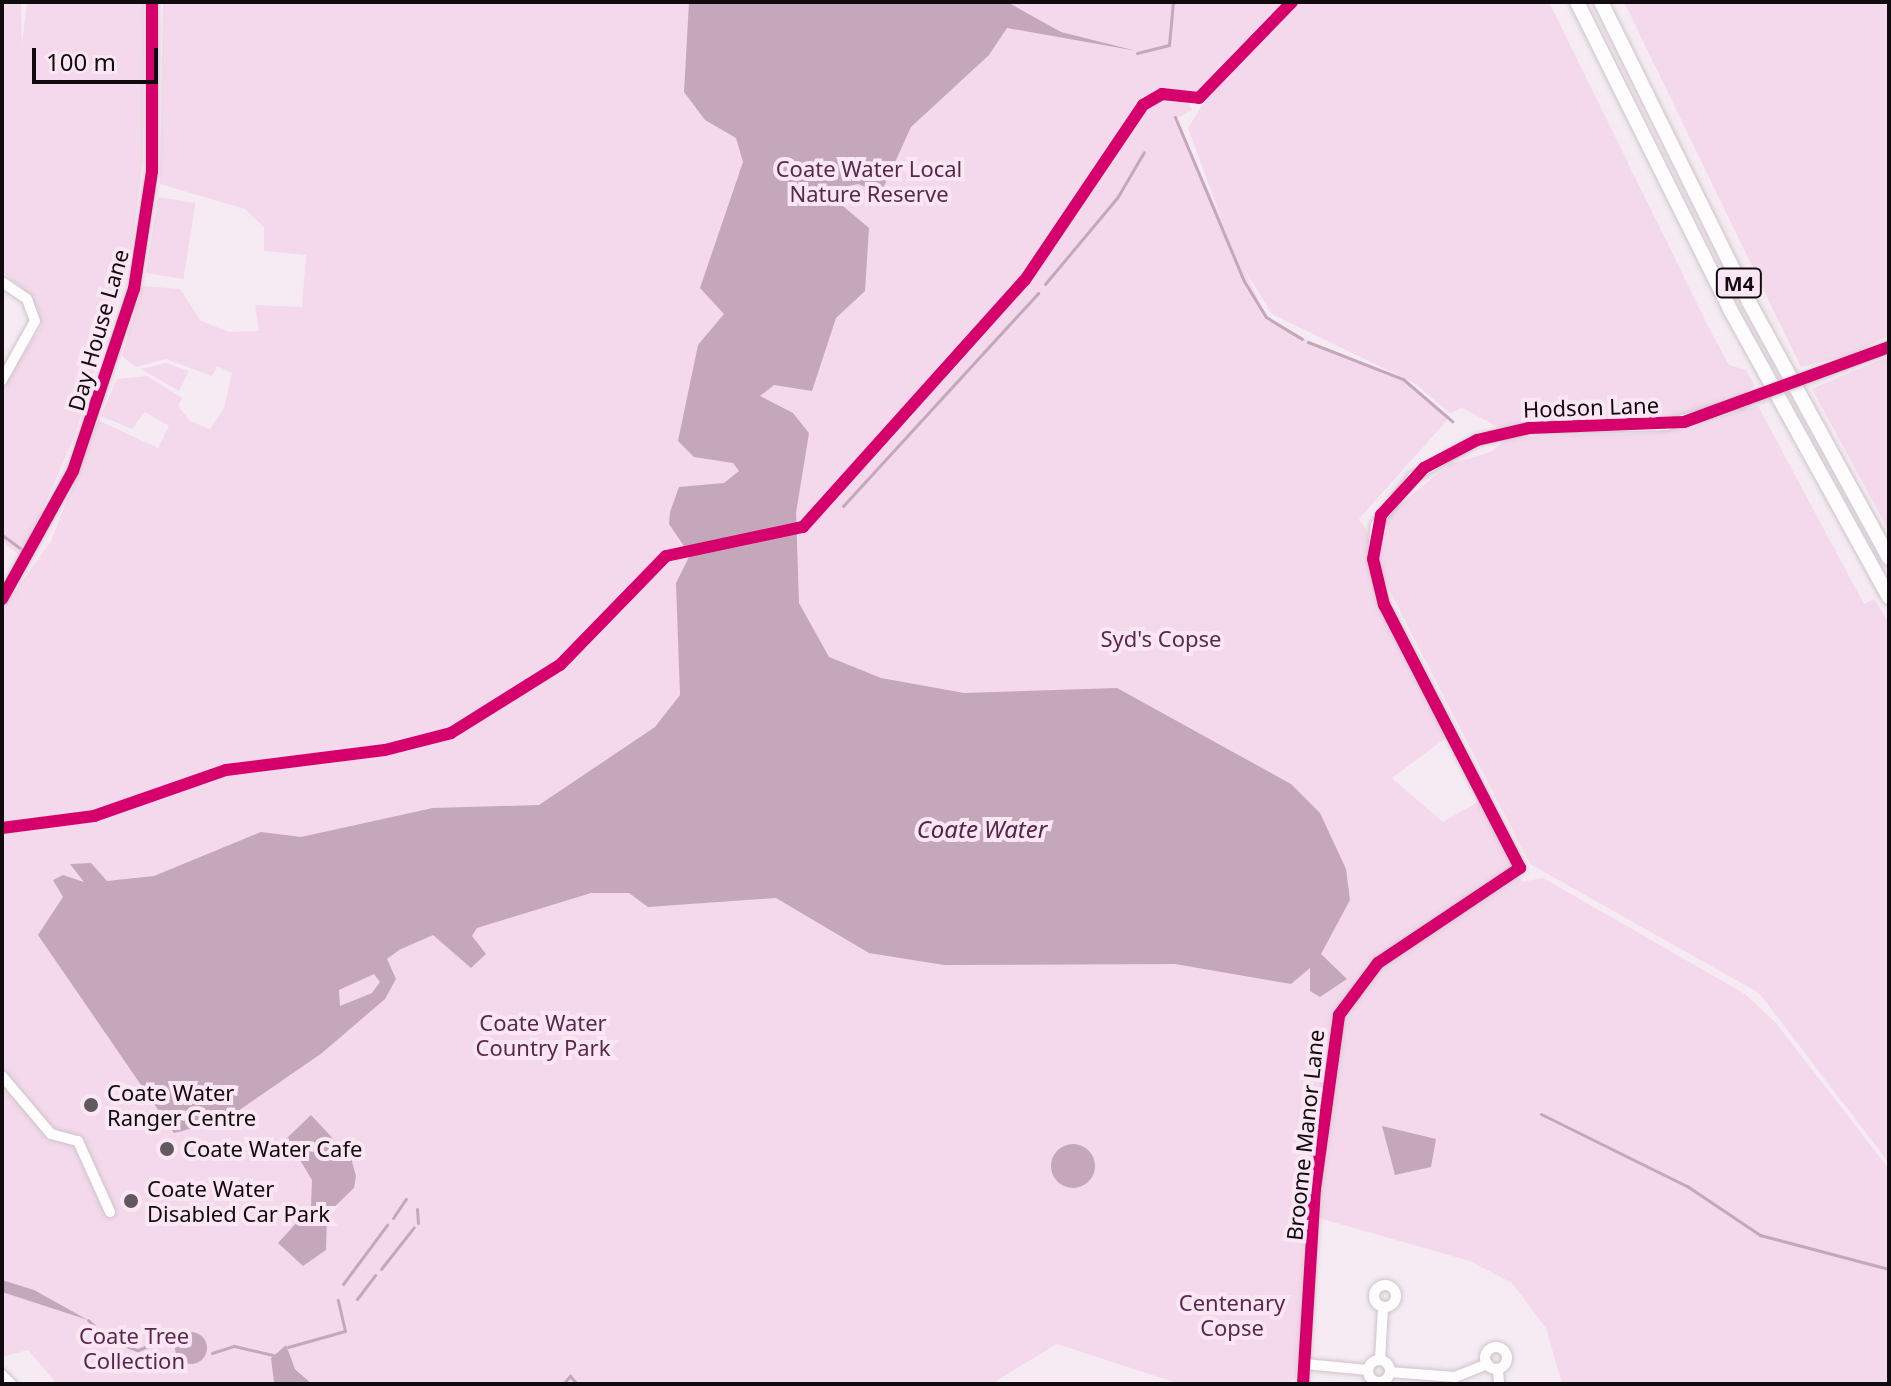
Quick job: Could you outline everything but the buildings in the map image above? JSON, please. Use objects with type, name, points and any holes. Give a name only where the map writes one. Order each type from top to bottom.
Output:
[{"type":"highway","name":"M4","points":[[1577,2],[1731,311],[1889,597]]},
{"type":"highway","name":"M4","points":[[1601,2],[1749,302],[1889,558]]},
{"type":"street","name":"Day House Lane","points":[[2,599],[73,471],[134,289],[152,171],[152,2]]},
{"type":"street","points":[[2,282],[27,299],[35,321],[2,380]]},
{"type":"street","name":"Hodson Lane","points":[[1509,881],[1520,868],[1514,853],[1384,605],[1373,559],[1381,515],[1424,468],[1491,435],[1666,425],[1740,403],[1889,347]]},
{"type":"street","name":"Broome Manor Lane","points":[[1303,1384],[1315,1189],[1339,1015],[1391,953],[1509,881]]},
{"type":"street","points":[[2,1076],[51,1134],[78,1141],[110,1212]]},
{"type":"street","points":[[1383,1308],[1380,1359],[1390,1372]]},
{"type":"street","points":[[1487,1364],[1488,1350],[1500,1347],[1508,1361],[1498,1369]]},
{"type":"street","points":[[1305,1364],[1368,1370],[1380,1359]]},
{"type":"street","points":[[1368,1370],[1377,1383],[1390,1372],[1455,1377],[1487,1364],[1498,1369]]},
{"type":"street","points":[[1498,1369],[1499,1384]]},
{"type":"street","points":[[2,1375],[11,1384]]},
{"type":"green space","points":[[2,2],[21,2],[22,45],[27,2],[144,2],[143,159],[131,252],[75,435],[22,557],[2,541],[2,385],[42,326],[30,295],[2,271]]},
{"type":"green space","points":[[163,2],[1289,2],[1202,91],[1185,94],[1192,110],[1176,119],[1266,317],[1335,355],[1403,379],[1449,418],[1359,519],[1367,531],[1375,598],[1447,737],[1392,778],[1443,822],[1478,802],[1486,807],[1522,882],[1543,878],[1745,994],[1775,1022],[1889,1169],[1889,1384],[1562,1384],[1546,1328],[1512,1283],[1470,1261],[1305,1214],[1299,1357],[1296,1378],[1285,1384],[1177,1383],[1057,1344],[991,1384],[312,1384],[278,1351],[276,1384],[57,1384],[28,1350],[2,1357],[2,1292],[88,1319],[2,1280],[2,610],[51,541],[98,420],[158,448],[169,426],[145,412],[132,429],[101,416],[117,379],[147,376],[182,398],[178,406],[190,421],[210,429],[224,408],[232,373],[217,366],[212,376],[166,359],[136,367],[122,356],[142,286],[180,289],[201,321],[229,332],[259,331],[255,305],[302,307],[306,255],[264,251],[264,227],[245,209],[160,184]]},
{"type":"green space","points":[[1294,2],[1549,2],[1710,330],[1729,365],[1746,370],[1755,386],[1737,399],[1679,418],[1502,429],[1462,408],[1450,413],[1414,383],[1272,314],[1234,253],[1188,128],[1210,93]]},
{"type":"green space","points":[[1624,2],[1889,2],[1889,335],[1851,355],[1801,367]]},
{"type":"green space","points":[[158,197],[196,203],[183,279],[146,273]]},
{"type":"green space","points":[[1889,356],[1889,531],[1812,389]]},
{"type":"green space","points":[[166,363],[189,371],[179,391],[141,369]]},
{"type":"green space","points":[[1758,406],[1864,604],[1874,599],[1889,623],[1889,1163],[1759,993],[1530,864],[1377,566],[1386,516],[1450,464],[1491,452],[1510,437],[1655,433]]},
{"type":"water","name":"Coate Water","points":[[689,2],[1007,2],[1061,32],[1137,51],[1007,28],[989,55],[911,127],[881,193],[858,184],[825,191],[869,228],[865,291],[836,318],[812,391],[774,385],[760,396],[793,413],[809,433],[796,513],[799,603],[829,657],[881,678],[964,693],[1117,688],[1291,784],[1320,813],[1346,869],[1350,900],[1321,954],[1347,979],[1320,997],[1310,991],[1310,968],[1291,984],[1175,964],[944,965],[869,953],[776,898],[648,907],[629,893],[591,893],[477,928],[472,936],[486,954],[471,968],[433,935],[399,950],[387,959],[396,979],[385,999],[322,1053],[225,1120],[174,1133],[38,935],[63,897],[53,880],[63,875],[84,882],[70,864],[91,863],[107,881],[154,876],[261,832],[301,837],[433,808],[539,805],[655,727],[680,695],[676,583],[690,555],[669,524],[670,512],[679,487],[724,483],[739,471],[733,463],[694,457],[678,441],[698,345],[724,314],[700,288],[743,162],[736,138],[705,120],[684,92]],"holes":[[[374,974],[380,982],[372,993],[340,1006],[339,990]]]},
{"type":"water","points":[[311,1115],[351,1158],[356,1176],[354,1188],[327,1214],[326,1250],[303,1266],[278,1243],[311,1207],[312,1180],[287,1138]]},
{"type":"water","points":[[1382,1126],[1436,1139],[1431,1167],[1395,1175]]},
{"type":"water","points":[[1073,1144],[1088,1151],[1095,1166],[1088,1181],[1073,1188],[1058,1181],[1051,1166],[1058,1151]]},
{"type":"water","points":[[2,1280],[34,1290],[88,1320],[2,1292]]},
{"type":"water","points":[[191,1332],[203,1336],[207,1348],[203,1360],[191,1364],[179,1360],[175,1348],[179,1336]]},
{"type":"water","points":[[286,1345],[295,1369],[312,1384],[274,1382],[271,1358]]},
{"type":"waterway","points":[[1137,53],[1169,45],[1173,2]]},
{"type":"waterway","points":[[1175,117],[1244,281],[1266,317],[1302,339]]},
{"type":"waterway","points":[[1045,284],[1117,198],[1144,152]]},
{"type":"waterway","points":[[843,506],[1038,293]]},
{"type":"waterway","points":[[1308,342],[1403,379],[1452,421]]},
{"type":"waterway","points":[[2,535],[24,551]]},
{"type":"waterway","points":[[1541,1114],[1687,1186],[1760,1235],[1889,1269]]},
{"type":"waterway","points":[[393,1218],[406,1199]]},
{"type":"waterway","points":[[417,1209],[418,1223]]},
{"type":"waterway","points":[[343,1284],[387,1225]]},
{"type":"waterway","points":[[381,1269],[414,1227]]},
{"type":"waterway","points":[[357,1299],[375,1275]]},
{"type":"waterway","points":[[288,1347],[345,1331],[338,1300]]},
{"type":"waterway","points":[[88,1320],[107,1339],[138,1350],[159,1341],[170,1346]]},
{"type":"waterway","points":[[212,1353],[234,1346],[273,1355]]},
{"type":"waterway","points":[[563,1384],[570,1376],[577,1384]]},
{"type":"cycle path","points":[[2,599],[73,471],[134,289],[152,171],[152,2]]},
{"type":"cycle path","points":[[2,828],[94,816],[226,770],[385,750],[451,733],[560,665],[666,556],[803,527],[1025,280],[1143,105],[1162,94],[1199,98],[1292,2]]},
{"type":"cycle path","points":[[1303,1384],[1315,1189],[1339,1015],[1378,963],[1520,868],[1384,605],[1373,559],[1381,515],[1424,468],[1477,440],[1529,428],[1684,422],[1889,347]]},
{"type":"place","name":"Coate Water Ranger Centre","points":[[91,1105]]},
{"type":"place","name":"Coate Water Cafe","points":[[167,1149]]},
{"type":"place","name":"Coate Water Disabled Car Park","points":[[131,1201]]},
{"type":"park label","name":"Coate Water Local Nature Reserve","points":[[869,180]]},
{"type":"park label","name":"Syd's Copse","points":[[1161,639]]},
{"type":"park label","name":"Coate Water Country Park","points":[[543,1034]]},
{"type":"park label","name":"Centenary Copse","points":[[1232,1314]]},
{"type":"park label","name":"Coate Tree Collection","points":[[134,1348]]}]
